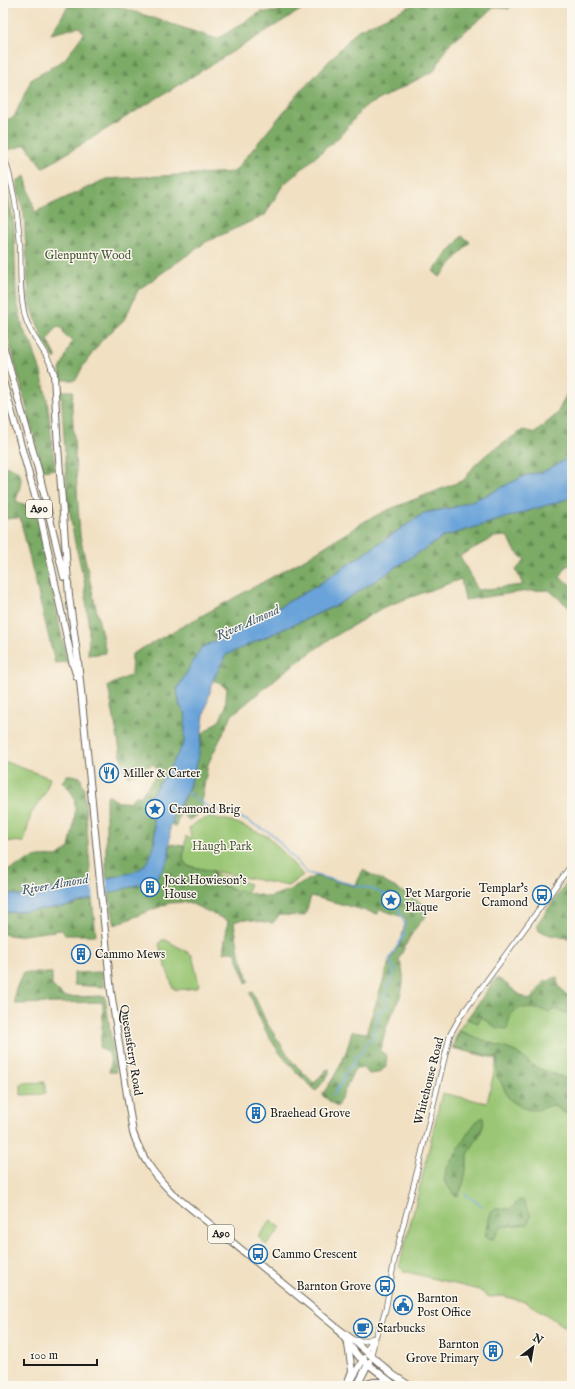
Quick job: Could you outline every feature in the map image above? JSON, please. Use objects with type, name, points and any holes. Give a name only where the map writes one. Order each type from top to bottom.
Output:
[{"type":"main road","name":"A90","points":[[3,345],[38,469],[69,596],[78,661],[80,688]]},
{"type":"main road","points":[[52,368],[54,374],[69,596]]},
{"type":"main road","name":"A90","points":[[3,381],[40,514],[72,661],[80,688]]},
{"type":"main road","name":"Queensferry Road","points":[[80,688],[111,992],[131,1121],[139,1149],[146,1162],[158,1178],[178,1198],[353,1340],[392,1374],[409,1385]]},
{"type":"main road","name":"Queensferry Road","points":[[336,1327],[365,1362],[396,1386]]},
{"type":"main road","points":[[346,1385],[352,1371],[347,1342]]},
{"type":"main road","points":[[358,1386],[369,1354]]},
{"type":"main road","points":[[346,1385],[365,1362]]},
{"type":"main road","points":[[355,1375],[355,1381],[358,1386]]},
{"type":"main road","points":[[358,1386],[373,1382],[389,1382],[409,1385]]},
{"type":"street","points":[[3,152],[8,170],[17,219],[25,316],[34,337],[52,368]]},
{"type":"street","name":"Whitehouse Road","points":[[369,1354],[374,1336],[382,1321],[386,1307],[395,1257],[450,1035],[460,1017],[572,864]]},
{"type":"street","points":[[353,1340],[363,1341],[374,1336]]},
{"type":"green space","points":[[70,3],[108,3],[217,39],[261,12],[276,12],[289,3],[312,3],[43,168],[26,145],[8,150],[3,136],[3,121],[14,117],[31,80],[65,59],[84,33],[79,27],[51,34]]},
{"type":"green space","name":"Glenpunty Wood","points":[[417,3],[511,3],[509,9],[495,7],[449,44],[434,71],[364,107],[340,136],[283,185],[265,215],[206,242],[138,290],[125,319],[102,340],[83,366],[76,380],[62,380],[60,370],[72,341],[65,336],[62,328],[56,327],[48,340],[56,356],[55,359],[43,340],[29,300],[24,214],[16,182],[25,176],[35,212],[106,179],[234,172],[300,92],[358,30]]},
{"type":"green space","points":[[3,168],[14,225],[16,296],[23,329],[32,345],[41,372],[47,399],[55,469],[43,471],[3,317]]},
{"type":"green space","points":[[462,236],[470,242],[440,277],[433,271]]},
{"type":"green space","points":[[572,383],[572,456],[543,472],[526,475],[490,494],[455,507],[424,513],[315,587],[241,628],[201,648],[177,689],[180,706],[186,714],[184,743],[166,774],[149,798],[154,837],[154,846],[151,856],[146,864],[136,872],[106,878],[106,798],[108,795],[118,802],[129,802],[137,795],[140,797],[159,771],[153,764],[128,776],[123,766],[108,686],[131,675],[132,654],[305,559],[367,520],[390,509],[464,480],[474,466],[487,454],[523,430],[535,433],[557,414]]},
{"type":"green space","points":[[61,391],[73,391],[72,406],[80,536],[106,653],[88,655],[89,630],[84,579],[75,543],[68,502]]},
{"type":"green space","points":[[3,466],[16,470],[19,473],[21,482],[16,501],[33,508],[37,518],[67,662],[55,663],[20,518],[3,519]]},
{"type":"green space","points":[[572,496],[572,565],[566,566],[560,578],[572,585],[572,610],[549,590],[528,591],[465,600],[461,579],[384,607],[327,641],[285,671],[232,715],[208,764],[202,797],[202,812],[189,820],[181,813],[176,827],[172,824],[190,783],[197,762],[203,733],[220,720],[225,708],[227,688],[213,680],[226,655],[337,605],[443,537]],"holes":[[[507,536],[516,552],[525,560],[516,570],[523,585],[478,590],[460,556],[494,537]]]},
{"type":"green space","points":[[3,761],[50,778],[45,793],[31,814],[24,842],[3,841]]},
{"type":"green space","points":[[67,775],[80,777],[84,788],[91,881],[19,896],[3,891],[3,871],[36,858],[46,856],[57,857],[69,848],[74,820],[75,803],[71,791],[62,782]]},
{"type":"green space","name":"Haugh Park","points":[[211,817],[232,821],[269,837],[303,875],[288,886],[187,866],[183,859],[186,836],[189,838],[191,836],[189,828],[200,820]]},
{"type":"green space","points":[[170,844],[184,846],[183,859],[187,866],[214,871],[214,881],[235,890],[269,897],[292,889],[315,876],[355,886],[363,870],[429,908],[425,918],[410,936],[399,960],[402,970],[403,987],[383,1039],[381,1050],[387,1056],[386,1067],[378,1073],[369,1074],[363,1068],[354,1070],[337,1107],[322,1095],[340,1065],[347,1049],[352,1031],[366,1033],[390,960],[401,941],[406,918],[379,909],[378,914],[311,896],[305,916],[279,915],[273,923],[244,919],[234,922],[238,947],[249,981],[246,983],[235,951],[223,953],[228,921],[188,902],[169,903],[115,925],[109,894],[169,859]]},
{"type":"green space","points":[[214,874],[250,884],[246,893],[235,890],[214,881]]},
{"type":"green space","points":[[572,875],[572,939],[550,935],[539,931],[537,924]]},
{"type":"green space","points":[[92,899],[96,935],[66,935],[61,930],[16,936],[3,934],[3,913],[65,907]]},
{"type":"green space","points":[[162,940],[166,940],[192,955],[199,984],[197,988],[176,990],[173,988],[159,945]]},
{"type":"green space","points":[[101,972],[104,987],[74,985],[74,973]]},
{"type":"green space","points":[[23,973],[52,973],[52,985],[64,997],[105,996],[116,1072],[109,1072],[111,1063],[109,1053],[100,1048],[103,1002],[15,1004],[15,991]]},
{"type":"green space","points":[[557,977],[560,987],[572,999],[572,1016],[558,1010],[548,1012],[529,1008],[519,1008],[511,1015],[507,1029],[497,1028],[481,1017],[478,1023],[467,1019],[496,978],[504,982],[520,995],[530,1000],[537,995],[549,981]]},
{"type":"green space","points":[[497,978],[529,1001],[546,980],[572,1001],[572,1331],[526,1302],[502,1296],[490,1297],[479,1290],[403,1271],[399,1267],[442,1093],[487,1103],[497,1059],[452,1048],[458,1031]]},
{"type":"green space","points":[[253,992],[266,1022],[292,1061],[314,1083],[326,1070],[329,1069],[329,1074],[316,1091],[293,1069],[268,1035],[250,993]]},
{"type":"green space","points":[[459,1031],[516,1052],[535,1067],[562,1077],[572,1083],[572,1114],[565,1113],[553,1105],[536,1110],[526,1109],[509,1099],[497,1077],[498,1058],[453,1047]]},
{"type":"green space","points":[[45,1082],[45,1094],[21,1095],[21,1083]]},
{"type":"green space","points":[[483,1117],[483,1127],[468,1155],[465,1177],[459,1195],[455,1196],[444,1181],[446,1170],[468,1133],[476,1122]]},
{"type":"green space","points":[[522,1200],[531,1215],[528,1224],[500,1227],[493,1239],[485,1235],[493,1209],[511,1209],[518,1201]]},
{"type":"green space","points":[[271,1220],[281,1228],[267,1245],[258,1237]]},
{"type":"water","points":[[572,456],[572,496],[564,500],[443,537],[337,605],[226,655],[213,680],[204,715],[198,760],[187,792],[173,816],[172,824],[170,826],[169,859],[157,877],[137,885],[65,907],[3,913],[3,891],[19,896],[123,875],[140,869],[147,862],[152,854],[155,835],[149,798],[166,774],[184,743],[186,714],[180,706],[177,689],[201,648],[241,628],[315,587],[424,513],[455,507],[489,494],[526,475],[543,472]]},
{"type":"pier","points":[[106,876],[108,896],[94,900],[92,879]]},
{"type":"waterway","points":[[186,791],[212,809],[240,817],[272,834],[307,873],[371,889],[392,897],[405,924],[404,935],[389,960],[395,970],[385,994],[386,1007],[377,1015],[378,1022],[373,1031],[374,1036],[372,1040],[367,1042],[359,1055],[355,1057],[353,1066],[348,1068],[333,1096]]},
{"type":"waterway","points":[[465,1194],[482,1206]]},
{"type":"place","name":"Miller & Carter","points":[[109,773]]},
{"type":"place","name":"Cramond Brig","points":[[155,809]]},
{"type":"place","name":"Jock Howieson's House","points":[[150,887]]},
{"type":"place","name":"Templar's Cramond","points":[[542,895]]},
{"type":"place","name":"Pet Margorie Plaque","points":[[391,900]]},
{"type":"place","name":"Cammo Mews","points":[[81,954]]},
{"type":"place","name":"Braehead Grove","points":[[256,1113]]},
{"type":"place","name":"Cammo Crescent","points":[[258,1254]]},
{"type":"place","name":"Barnton Grove","points":[[385,1286]]},
{"type":"place","name":"Barnton Post Office","points":[[403,1305]]},
{"type":"place","name":"Starbucks","points":[[363,1328]]},
{"type":"place","name":"Barnton Grove Primary","points":[[493,1351]]},
{"type":"water label","name":"River Almond","points":[[248,623]]},
{"type":"water label","name":"River Almond","points":[[55,885]]}]
